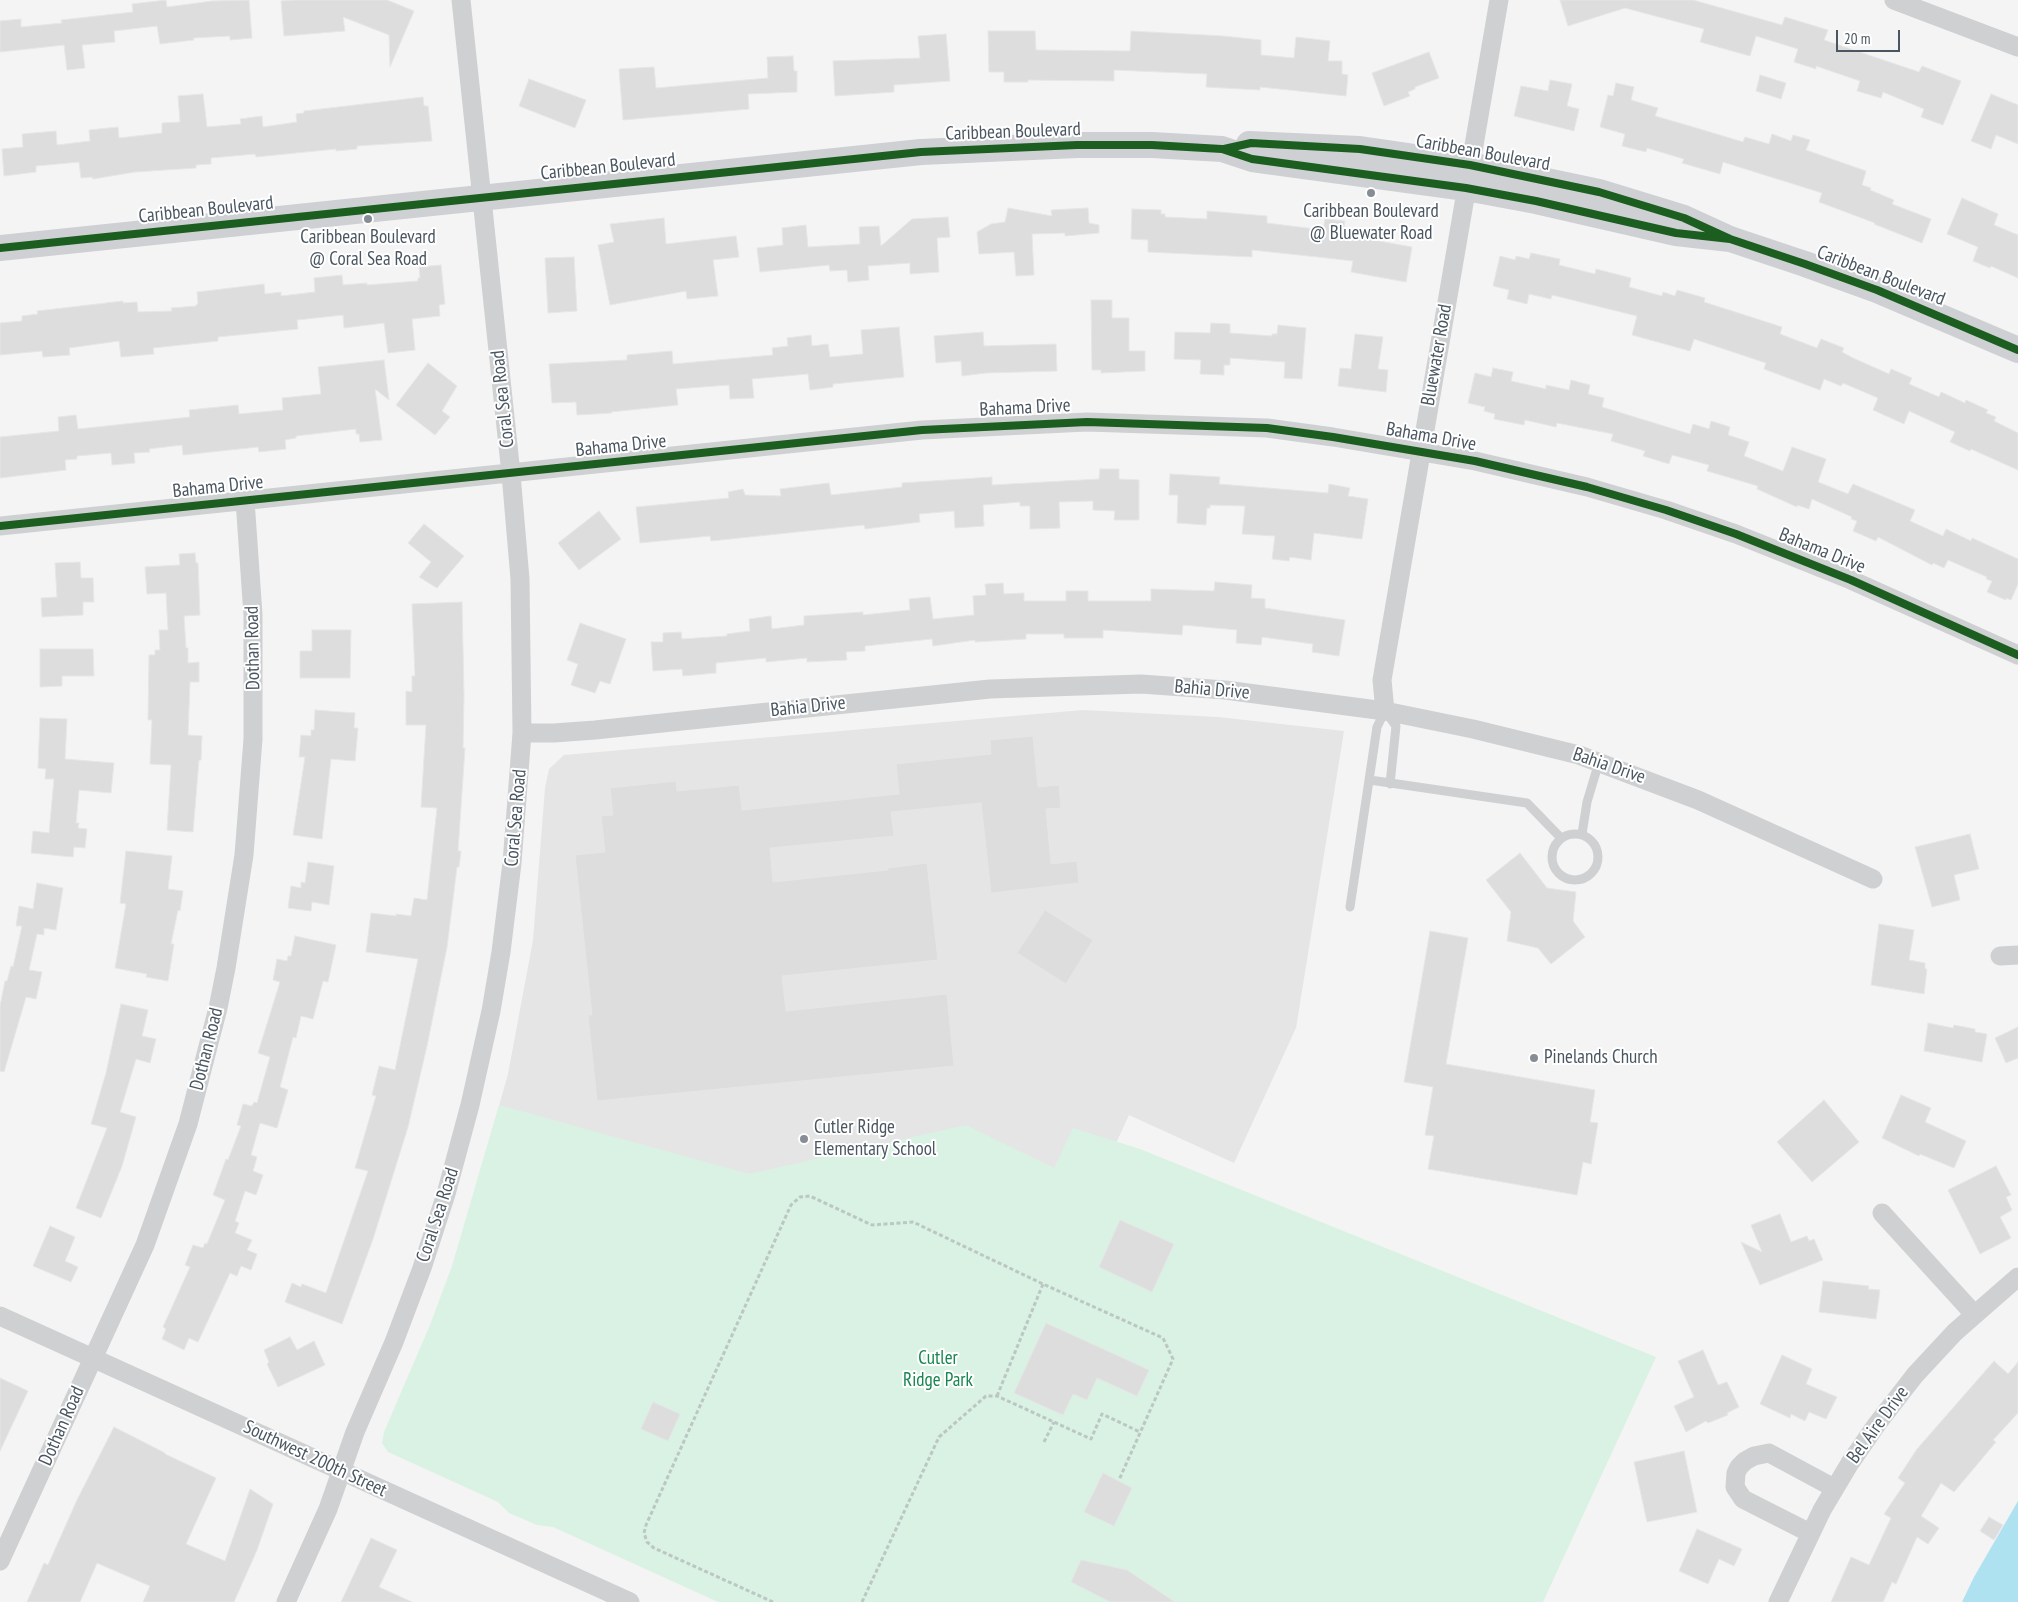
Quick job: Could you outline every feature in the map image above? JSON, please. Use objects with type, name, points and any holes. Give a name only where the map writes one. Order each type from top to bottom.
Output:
[{"type":"street","name":"Coral Sea Road","points":[[286,1602],[328,1509],[354,1432],[389,1354],[425,1259],[446,1194],[470,1105],[491,1011],[503,941],[512,863],[522,733],[521,614],[511,474],[461,0]]},
{"type":"street","name":"Bluewater Road","points":[[1385,711],[1382,680],[1499,0]]},
{"type":"street","points":[[1894,0],[2018,46]]},
{"type":"street","name":"Caribbean Boulevard","points":[[0,248],[950,150],[1077,145],[1152,145],[1222,149],[1250,143],[1338,147],[1468,176],[1599,192],[1684,218],[1730,240],[1877,290],[2018,350]]},
{"type":"street","name":"Bahama Drive","points":[[0,526],[922,430],[1087,422],[1267,428],[1420,451],[1536,474],[1699,520],[1851,580],[2018,656]]},
{"type":"street","name":"Dothan Road","points":[[0,1561],[138,1262],[171,1175],[194,1100],[226,968],[246,840],[253,739],[254,614],[245,500]]},
{"type":"street","name":"Bahia Drive","points":[[522,733],[595,730],[990,689],[1141,684],[1225,690],[1385,711],[1482,731],[1599,761],[1698,800],[1873,879]]},
{"type":"street","points":[[1882,1213],[1974,1314]]},
{"type":"street","name":"Bel Aire Drive","points":[[1778,1602],[1810,1533],[1834,1488],[1897,1397],[1936,1352],[1974,1314],[2018,1277]]},
{"type":"street","name":"Southwest 200th Street","points":[[0,1316],[630,1602]]},
{"type":"street","points":[[1810,1533],[1743,1499],[1735,1486],[1736,1473],[1745,1460],[1769,1453],[1834,1488]]},
{"type":"lane","points":[[1350,907],[1377,727],[1385,711],[1396,726],[1390,784]]},
{"type":"lane","points":[[1582,834],[1599,761]]},
{"type":"lane","points":[[1370,780],[1526,803],[1560,838]]},
{"type":"lane","points":[[1582,834],[1594,843],[1598,858],[1592,872],[1579,880],[1571,880],[1564,877],[1553,866],[1552,851],[1560,838],[1567,835],[1582,834]]},
{"type":"path","points":[[773,1602],[654,1548],[647,1542],[644,1533],[793,1201],[800,1197],[810,1196],[872,1225],[913,1222],[1043,1284],[1163,1338],[1173,1359],[1119,1480]]},
{"type":"path","points":[[997,1396],[1043,1284]]},
{"type":"path","points":[[862,1602],[939,1437],[986,1396],[997,1396],[1091,1439],[1102,1414],[1140,1432]]},
{"type":"path","points":[[1044,1442],[1054,1422]]},
{"type":"shaded area","name":"Cutler Ridge Elementary School","points":[[1083,710],[1218,717],[1344,731],[1296,1028],[1234,1163],[1129,1115],[905,1602],[479,1177],[508,1074],[533,940],[545,788],[549,769],[564,755]]},
{"type":"green space","name":"Cutler Ridge Park","points":[[499,1105],[749,1174],[966,1125],[1054,1168],[1073,1128],[1140,1149],[1656,1357],[1543,1602],[718,1602],[553,1527],[537,1525],[509,1513],[498,1502],[388,1452],[382,1443],[384,1432],[430,1325],[452,1266]]},
{"type":"water","points":[[2018,1501],[2018,1602],[1962,1602],[1974,1577]]},
{"type":"building","points":[[166,0],[167,7],[212,1],[249,0],[252,38],[230,40],[230,36],[193,38],[194,40],[160,44],[157,26],[114,31],[115,42],[82,45],[85,68],[67,70],[64,45],[0,52],[0,21],[21,19],[21,27],[62,23],[61,20],[133,12],[132,4]]},
{"type":"building","points":[[387,0],[414,11],[390,67],[389,35],[343,17],[345,31],[284,36],[281,1]]},
{"type":"building","points":[[1560,0],[1693,0],[1782,25],[1785,17],[1828,30],[1824,40],[1919,72],[1922,66],[1961,81],[1943,125],[1921,117],[1924,109],[1883,92],[1881,98],[1857,91],[1860,81],[1816,66],[1816,69],[1794,62],[1798,49],[1756,36],[1750,56],[1700,42],[1704,29],[1625,8],[1568,26]]},
{"type":"building","points":[[988,31],[1035,31],[1036,50],[1130,51],[1131,31],[1223,36],[1261,40],[1261,55],[1294,58],[1296,37],[1330,41],[1328,61],[1342,61],[1342,74],[1348,75],[1346,96],[1260,87],[1260,90],[1206,87],[1207,74],[1114,70],[1114,81],[1028,80],[1028,82],[1004,82],[1004,72],[989,72]]},
{"type":"building","points":[[946,34],[950,81],[894,85],[894,92],[835,96],[833,61],[920,58],[918,36]]},
{"type":"building","points":[[1429,52],[1439,78],[1415,87],[1415,89],[1408,92],[1410,96],[1384,106],[1372,73]]},
{"type":"building","points":[[793,56],[794,71],[797,71],[797,92],[748,94],[749,109],[623,120],[619,69],[654,67],[656,88],[768,78],[767,57]]},
{"type":"building","points":[[1760,75],[1786,83],[1781,99],[1756,91]]},
{"type":"building","points":[[529,79],[586,100],[575,128],[519,106]]},
{"type":"building","points":[[1550,80],[1572,84],[1567,106],[1579,109],[1574,131],[1514,116],[1521,86],[1548,91]]},
{"type":"building","points":[[1616,83],[1634,87],[1631,100],[1658,108],[1655,116],[1743,142],[1745,137],[1769,144],[1772,134],[1791,141],[1793,135],[1810,140],[1806,150],[1866,171],[1862,185],[1894,200],[1892,204],[1931,219],[1922,243],[1819,202],[1822,193],[1723,162],[1720,174],[1682,163],[1684,159],[1647,148],[1646,152],[1622,146],[1625,134],[1600,127],[1608,95],[1613,96]]},
{"type":"building","points":[[203,94],[207,127],[241,124],[240,119],[262,116],[263,127],[297,122],[296,114],[304,113],[304,111],[423,97],[424,106],[428,106],[432,141],[357,146],[357,149],[336,151],[336,149],[256,157],[255,154],[211,158],[211,164],[196,165],[196,168],[135,172],[93,179],[92,177],[81,178],[79,162],[36,166],[36,172],[4,176],[2,149],[23,147],[22,134],[56,131],[57,145],[90,141],[89,130],[118,127],[119,138],[162,133],[162,123],[180,122],[178,96]]},
{"type":"building","points":[[1991,94],[2018,105],[2018,144],[1996,135],[1991,149],[1971,141]]},
{"type":"building","points":[[1962,198],[1998,214],[1994,225],[2018,235],[2018,278],[1991,266],[1990,268],[1973,261],[1978,247],[1947,234]]},
{"type":"building","points":[[1008,208],[1052,216],[1051,210],[1088,208],[1089,223],[1099,225],[1099,233],[1065,236],[1065,233],[1032,234],[1034,275],[1016,276],[1014,252],[979,254],[977,232],[991,224],[1005,222]]},
{"type":"building","points":[[1132,209],[1161,210],[1161,214],[1165,214],[1165,217],[1207,219],[1207,211],[1267,216],[1267,223],[1323,230],[1325,219],[1345,221],[1346,235],[1412,247],[1406,282],[1351,272],[1353,261],[1252,250],[1252,257],[1148,252],[1148,240],[1131,239]]},
{"type":"building","points":[[948,217],[950,237],[937,238],[939,272],[910,274],[910,263],[868,266],[869,280],[848,282],[847,270],[830,271],[829,265],[760,272],[757,248],[783,245],[782,228],[806,225],[808,247],[860,244],[859,227],[879,226],[881,246],[912,219]]},
{"type":"building","points":[[664,218],[666,244],[736,236],[739,257],[713,260],[718,296],[687,299],[686,291],[610,305],[598,245],[614,242],[610,224]]},
{"type":"building","points":[[1531,253],[1560,259],[1559,265],[1595,274],[1596,269],[1631,278],[1629,287],[1662,296],[1663,292],[1675,296],[1677,290],[1705,298],[1704,302],[1782,327],[1780,334],[1817,348],[1821,339],[1844,348],[1842,352],[1853,358],[1889,374],[1891,369],[1912,378],[1909,384],[1939,397],[1941,392],[1965,403],[1966,400],[1988,410],[1986,413],[1996,417],[1994,421],[2018,433],[2018,470],[1971,449],[1970,451],[1950,442],[1955,432],[1909,411],[1904,424],[1873,410],[1878,398],[1843,383],[1841,386],[1824,379],[1820,390],[1764,369],[1766,363],[1694,339],[1690,351],[1632,335],[1637,316],[1552,295],[1551,299],[1529,294],[1527,304],[1507,299],[1509,290],[1493,286],[1500,256],[1515,260],[1516,256],[1529,259]]},
{"type":"building","points":[[574,257],[577,311],[548,313],[545,258]]},
{"type":"building","points":[[441,265],[445,304],[439,305],[440,316],[412,319],[415,350],[388,353],[384,323],[344,328],[343,315],[297,320],[298,329],[218,337],[218,341],[153,348],[154,354],[121,357],[119,341],[69,348],[70,355],[43,357],[42,351],[0,355],[0,323],[22,321],[22,316],[38,314],[37,311],[123,301],[123,303],[137,302],[138,312],[172,311],[171,308],[196,306],[198,303],[197,292],[264,284],[265,294],[281,292],[281,296],[315,292],[314,278],[342,275],[343,285],[418,281],[418,278],[420,278],[419,267]]},
{"type":"building","points":[[1091,300],[1112,300],[1112,318],[1129,318],[1129,351],[1145,351],[1145,371],[1101,373],[1101,370],[1092,370]]},
{"type":"building","points":[[1211,323],[1230,324],[1230,333],[1272,336],[1272,334],[1277,334],[1278,325],[1306,328],[1302,379],[1284,378],[1285,362],[1230,358],[1230,365],[1224,365],[1224,375],[1200,374],[1201,360],[1174,359],[1175,332],[1210,333]]},
{"type":"building","points":[[899,327],[904,377],[833,384],[833,387],[810,390],[808,374],[752,379],[754,398],[730,399],[729,385],[676,389],[678,405],[612,413],[577,415],[576,402],[552,403],[549,364],[627,360],[627,355],[672,351],[673,364],[773,355],[772,348],[788,346],[787,338],[811,335],[812,346],[828,344],[830,357],[863,354],[861,330]]},
{"type":"building","points":[[983,332],[984,346],[1056,344],[1057,371],[986,373],[962,376],[961,361],[936,363],[934,336]]},
{"type":"building","points":[[1355,334],[1383,337],[1378,369],[1388,370],[1386,392],[1338,386],[1340,368],[1351,369]]},
{"type":"building","points":[[384,360],[389,400],[375,389],[382,440],[360,442],[356,429],[296,436],[296,438],[285,440],[286,449],[259,452],[258,447],[183,455],[182,445],[149,449],[150,452],[134,453],[135,463],[112,465],[111,453],[77,456],[77,459],[65,460],[66,470],[0,478],[0,437],[59,431],[58,417],[76,415],[78,429],[190,417],[189,410],[238,405],[239,414],[283,410],[282,398],[321,394],[318,367]]},
{"type":"building","points":[[428,363],[457,386],[442,411],[450,417],[435,435],[396,405]]},
{"type":"building","points":[[1493,368],[1513,372],[1511,381],[1546,389],[1546,385],[1569,390],[1571,380],[1590,385],[1588,394],[1604,398],[1602,407],[1690,434],[1693,424],[1709,429],[1711,421],[1730,427],[1728,435],[1749,442],[1744,456],[1783,471],[1792,447],[1826,459],[1818,482],[1848,494],[1853,484],[1915,510],[1910,521],[1943,536],[1946,529],[1971,541],[1972,538],[2018,559],[2018,584],[2011,600],[2006,598],[2006,600],[1987,592],[1992,581],[1986,579],[1987,577],[1948,560],[1944,568],[1933,563],[1932,565],[1878,537],[1876,541],[1853,531],[1857,521],[1851,519],[1852,517],[1812,499],[1809,509],[1797,505],[1797,507],[1757,489],[1758,486],[1707,471],[1709,465],[1672,455],[1669,464],[1643,456],[1645,451],[1611,441],[1613,434],[1557,423],[1556,427],[1525,420],[1524,425],[1494,419],[1495,414],[1484,411],[1485,407],[1468,403],[1475,373],[1491,377]]},
{"type":"building","points":[[1100,469],[1119,469],[1119,479],[1139,480],[1139,520],[1114,520],[1115,511],[1093,510],[1093,501],[1059,502],[1060,528],[1030,529],[1030,506],[1020,506],[1020,502],[983,505],[984,526],[955,528],[954,511],[919,514],[920,522],[865,529],[864,525],[711,541],[710,536],[640,543],[636,507],[729,498],[728,492],[743,489],[745,495],[781,496],[780,489],[829,483],[831,495],[902,487],[902,483],[992,477],[992,485],[1099,479]]},
{"type":"building","points":[[1170,474],[1220,477],[1219,484],[1328,493],[1329,484],[1350,488],[1348,496],[1368,499],[1362,539],[1314,533],[1311,560],[1290,557],[1289,561],[1272,559],[1275,536],[1242,534],[1245,506],[1210,505],[1210,508],[1207,508],[1206,525],[1177,523],[1178,495],[1169,495]]},
{"type":"building","points":[[599,511],[621,539],[579,570],[558,543]]},
{"type":"building","points":[[424,524],[464,556],[437,588],[419,577],[431,562],[408,543]]},
{"type":"building","points":[[195,553],[196,563],[198,563],[200,615],[184,616],[188,663],[199,662],[199,682],[190,682],[188,735],[202,736],[193,832],[167,830],[171,765],[150,764],[152,720],[148,720],[149,655],[155,655],[155,650],[160,650],[159,630],[168,630],[166,593],[147,594],[145,567],[180,565],[179,554]]},
{"type":"building","points":[[80,562],[81,578],[93,578],[94,602],[83,602],[83,615],[42,617],[41,598],[57,597],[55,563]]},
{"type":"building","points":[[1215,582],[1252,585],[1251,598],[1265,599],[1265,608],[1345,620],[1339,656],[1312,652],[1313,644],[1262,637],[1261,645],[1236,643],[1237,630],[1183,625],[1182,635],[1103,630],[1103,638],[1064,638],[1064,634],[1026,634],[1026,639],[975,642],[975,640],[933,646],[932,639],[865,646],[865,651],[846,652],[847,660],[807,662],[807,658],[766,662],[766,658],[716,663],[716,673],[683,676],[682,669],[653,671],[651,642],[663,642],[663,633],[681,632],[682,639],[727,636],[727,634],[750,631],[749,619],[771,616],[772,629],[804,625],[804,616],[863,612],[863,615],[910,610],[909,599],[930,597],[933,619],[974,615],[973,596],[986,595],[985,584],[1003,583],[1004,594],[1024,593],[1024,601],[1066,601],[1066,591],[1088,591],[1088,601],[1151,601],[1151,589],[1214,591]]},
{"type":"building","points":[[462,602],[463,748],[465,748],[458,851],[461,851],[459,867],[457,867],[447,947],[408,1127],[373,1239],[342,1324],[285,1302],[292,1283],[301,1287],[302,1284],[326,1293],[368,1171],[355,1168],[376,1096],[372,1095],[379,1066],[395,1070],[418,959],[366,952],[371,913],[411,916],[414,898],[427,900],[437,808],[421,807],[426,725],[406,725],[406,691],[412,692],[412,676],[415,676],[412,604]]},
{"type":"building","points":[[580,623],[626,639],[610,684],[600,681],[595,693],[571,685],[578,664],[567,660]]},
{"type":"building","points":[[312,630],[351,630],[350,678],[300,678],[300,651],[312,651]]},
{"type":"building","points":[[40,649],[93,649],[94,676],[62,676],[62,686],[40,687]]},
{"type":"building","points":[[315,710],[355,713],[354,728],[358,728],[355,761],[331,759],[322,839],[293,835],[305,757],[299,757],[301,735],[311,736],[311,730],[314,730]]},
{"type":"building","points":[[40,718],[67,719],[65,759],[114,763],[111,793],[79,790],[76,823],[79,823],[78,828],[87,829],[85,848],[74,847],[73,857],[31,853],[33,831],[49,833],[54,779],[45,779],[46,769],[38,768]]},
{"type":"building","points":[[1033,736],[1038,787],[1059,785],[1061,808],[1046,809],[1051,864],[1077,861],[1079,883],[991,893],[981,803],[891,812],[894,836],[770,848],[773,882],[888,870],[888,868],[927,863],[938,960],[782,976],[786,1011],[947,994],[954,1066],[597,1101],[588,1015],[592,1015],[575,855],[605,852],[601,816],[613,815],[610,788],[676,781],[677,791],[739,785],[742,810],[899,794],[896,764],[991,754],[990,740]]},
{"type":"building","points":[[1970,834],[1979,869],[1954,875],[1960,900],[1932,907],[1915,847]]},
{"type":"building","points":[[126,851],[172,856],[168,889],[183,891],[171,944],[174,944],[168,981],[146,977],[147,974],[115,968],[126,904],[120,903]]},
{"type":"building","points":[[1520,853],[1547,888],[1576,892],[1573,921],[1585,937],[1551,964],[1538,948],[1507,941],[1511,912],[1486,880]]},
{"type":"building","points":[[308,862],[334,866],[329,905],[312,902],[311,911],[288,908],[291,886],[301,888],[301,882],[305,883]]},
{"type":"building","points":[[37,883],[63,888],[56,930],[44,928],[44,935],[37,934],[29,970],[42,972],[36,999],[26,997],[4,1072],[0,1071],[0,1006],[5,981],[7,981],[11,966],[13,967],[22,926],[16,926],[19,906],[33,909]]},
{"type":"building","points":[[1045,910],[1093,940],[1066,984],[1017,953]]},
{"type":"building","points":[[1879,924],[1914,930],[1909,960],[1925,963],[1925,969],[1927,969],[1924,994],[1871,985]]},
{"type":"building","points":[[1430,931],[1468,938],[1446,1064],[1595,1090],[1590,1122],[1598,1123],[1591,1164],[1583,1162],[1577,1195],[1428,1169],[1434,1136],[1425,1135],[1433,1087],[1404,1082]]},
{"type":"building","points":[[295,936],[336,945],[328,982],[323,981],[313,1019],[301,1016],[296,1038],[293,1037],[280,1087],[288,1090],[277,1128],[260,1123],[251,1155],[257,1157],[253,1171],[263,1175],[256,1195],[245,1191],[235,1221],[239,1223],[235,1233],[252,1240],[247,1250],[257,1254],[251,1270],[241,1266],[237,1276],[230,1273],[198,1342],[189,1338],[184,1350],[162,1339],[166,1329],[163,1327],[190,1267],[185,1265],[193,1245],[203,1248],[205,1243],[207,1244],[225,1200],[213,1195],[241,1126],[237,1125],[243,1104],[252,1106],[254,1102],[257,1103],[270,1057],[258,1053],[280,982],[273,980],[277,959],[287,961],[288,956],[291,956]]},
{"type":"building","points":[[121,1004],[148,1010],[142,1036],[156,1039],[150,1063],[136,1059],[120,1112],[136,1117],[122,1166],[101,1218],[76,1208],[107,1128],[91,1124],[106,1073]]},
{"type":"building","points":[[1928,1023],[1953,1028],[1954,1025],[1975,1029],[1975,1032],[1987,1034],[1982,1062],[1924,1051]]},
{"type":"building","points":[[2018,1027],[2018,1058],[2006,1063],[1995,1038]]},
{"type":"building","points":[[1901,1095],[1931,1108],[1925,1122],[1966,1141],[1954,1168],[1920,1154],[1919,1156],[1882,1138]]},
{"type":"building","points":[[1824,1100],[1859,1142],[1812,1182],[1777,1142]]},
{"type":"building","points":[[1996,1166],[2011,1195],[2006,1197],[2012,1210],[2000,1217],[2011,1238],[1980,1254],[1948,1190]]},
{"type":"building","points":[[1780,1214],[1791,1242],[1807,1236],[1809,1241],[1814,1239],[1823,1260],[1760,1285],[1741,1242],[1762,1252],[1751,1225]]},
{"type":"building","points":[[1120,1220],[1174,1244],[1152,1292],[1099,1267]]},
{"type":"building","points":[[50,1226],[75,1237],[65,1261],[78,1267],[71,1282],[33,1266]]},
{"type":"building","points":[[1823,1281],[1869,1286],[1868,1289],[1880,1290],[1876,1319],[1819,1312]]},
{"type":"building","points":[[1046,1323],[1149,1370],[1137,1396],[1097,1378],[1087,1400],[1073,1394],[1063,1415],[1014,1393]]},
{"type":"building","points":[[290,1337],[297,1350],[314,1341],[325,1365],[278,1387],[267,1364],[269,1362],[264,1350]]},
{"type":"building","points":[[1703,1350],[1718,1385],[1727,1382],[1739,1407],[1727,1413],[1728,1415],[1708,1423],[1706,1421],[1686,1432],[1674,1406],[1694,1397],[1678,1361]]},
{"type":"building","points":[[1782,1355],[1812,1369],[1806,1384],[1837,1397],[1826,1419],[1809,1412],[1805,1421],[1791,1414],[1790,1418],[1760,1404]]},
{"type":"building","points":[[1994,1361],[2008,1374],[2018,1362],[2018,1413],[1993,1440],[1996,1442],[1954,1492],[1941,1483],[1921,1516],[1939,1528],[1928,1544],[1917,1537],[1896,1584],[1892,1582],[1883,1602],[1831,1602],[1851,1557],[1869,1565],[1891,1518],[1884,1514],[1905,1483],[1898,1478],[1917,1449]]},
{"type":"building","points":[[0,1378],[28,1391],[0,1451]]},
{"type":"building","points":[[653,1402],[680,1414],[668,1441],[641,1429]]},
{"type":"building","points":[[114,1427],[216,1478],[186,1544],[225,1561],[250,1489],[273,1504],[257,1550],[234,1602],[143,1602],[150,1586],[97,1563],[80,1602],[27,1602],[44,1563],[48,1565],[77,1500]]},
{"type":"building","points":[[1684,1451],[1697,1512],[1647,1522],[1634,1462]]},
{"type":"building","points":[[1103,1473],[1132,1488],[1114,1526],[1084,1512]]},
{"type":"building","points":[[1989,1517],[2003,1525],[1994,1540],[1980,1531]]},
{"type":"building","points":[[1697,1529],[1742,1549],[1734,1566],[1719,1559],[1708,1584],[1679,1571]]},
{"type":"building","points":[[371,1538],[397,1550],[379,1587],[412,1602],[341,1602]]},
{"type":"building","points":[[1081,1560],[1127,1570],[1175,1602],[1110,1602],[1071,1582]]},
{"type":"cycle path","points":[[1224,149],[1251,143],[1360,149],[1470,165],[1599,192],[1684,218],[1730,239],[1877,290],[2018,350]]},
{"type":"cycle path","points":[[0,248],[921,152],[1077,145],[1152,145],[1222,149],[1252,159],[1466,188],[1536,201],[1676,233],[1730,239]]},
{"type":"cycle path","points":[[0,526],[922,430],[1087,422],[1267,428],[1475,461],[1587,487],[1666,510],[1736,534],[1851,580],[2018,655]]},
{"type":"place","name":"Caribbean Boulevard @ Bluewater Road","points":[[1371,193]]},
{"type":"place","name":"Caribbean Boulevard @ Coral Sea Road","points":[[368,219]]},
{"type":"place","name":"Pinelands Church","points":[[1534,1058]]},
{"type":"place","name":"Cutler Ridge Elementary School","points":[[804,1139]]}]
